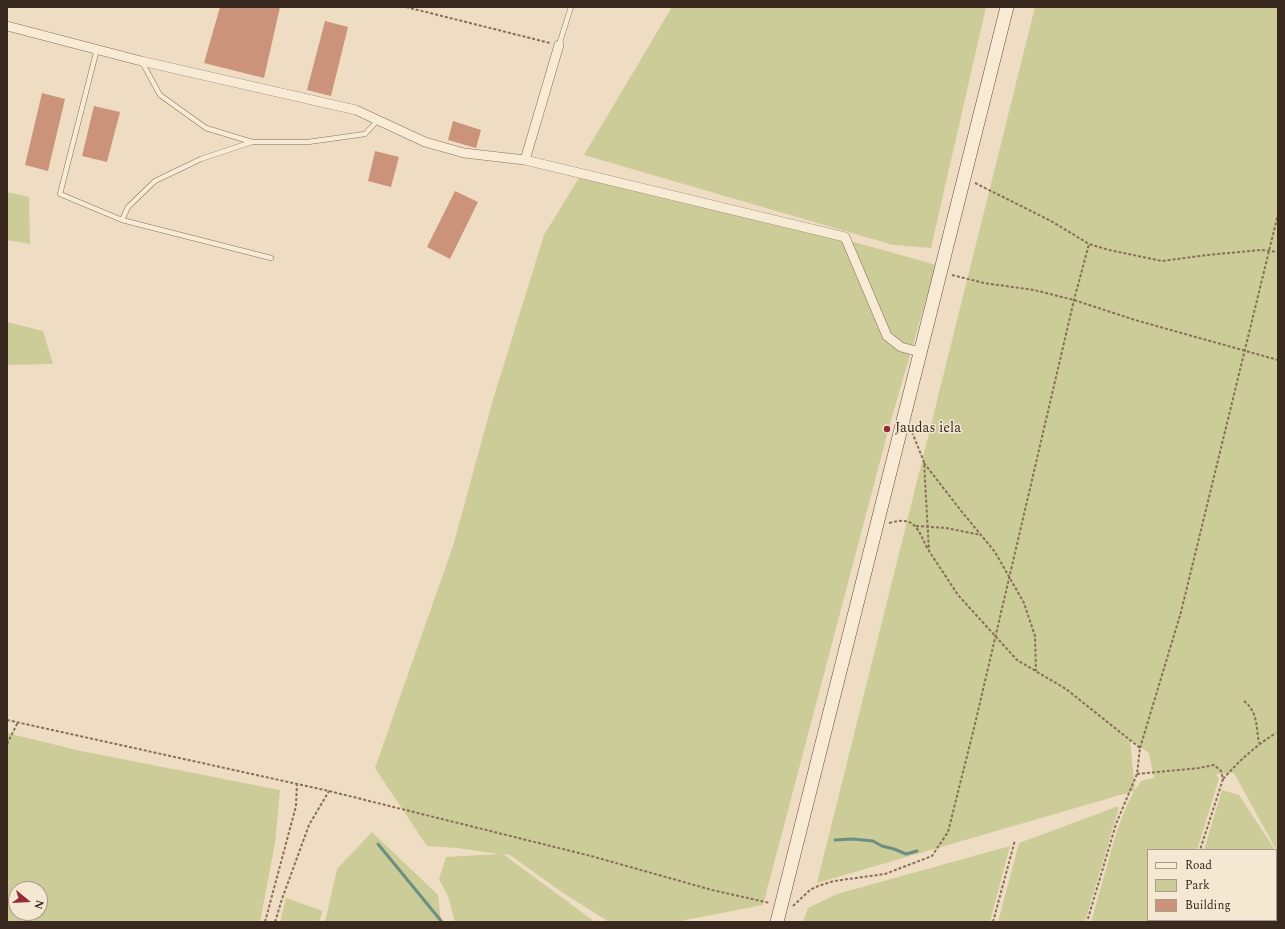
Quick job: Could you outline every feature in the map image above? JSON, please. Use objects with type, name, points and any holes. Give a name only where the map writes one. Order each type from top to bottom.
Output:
[{"type":"main road","points":[[777,922],[1007,7]]},
{"type":"street","points":[[7,26],[141,61],[356,110],[425,142],[464,153],[524,160],[845,237],[887,336],[901,347],[920,352]]},
{"type":"street","points":[[524,160],[559,45]]},
{"type":"lane","points":[[559,45],[571,7]]},
{"type":"lane","points":[[97,49],[60,194],[122,220],[271,258]]},
{"type":"lane","points":[[141,61],[160,95],[206,128],[252,142],[308,142],[365,134],[378,120]]},
{"type":"lane","points":[[122,220],[128,207],[156,181],[201,159],[252,142]]},
{"type":"path","points":[[406,7],[559,45]]},
{"type":"path","points":[[964,180],[980,185],[1011,200],[1089,244],[1109,250],[1162,261],[1261,250],[1278,252]]},
{"type":"path","points":[[1087,922],[1116,824],[1137,774],[1140,748],[1181,612],[1278,214]]},
{"type":"path","points":[[7,720],[297,783],[592,856],[712,890],[791,908],[810,890],[818,886],[834,881],[885,874],[932,856],[948,832],[975,724],[1074,300],[1089,244]]},
{"type":"path","points":[[941,272],[984,282],[1034,290],[1074,300],[1135,320],[1278,360]]},
{"type":"path","points":[[903,423],[912,432],[924,462],[995,552],[1024,603],[1035,636],[1036,671]]},
{"type":"path","points":[[924,462],[929,551]]},
{"type":"path","points":[[877,526],[898,520],[909,521],[916,526],[929,551],[958,595],[1017,660],[1066,689],[1140,748]]},
{"type":"path","points":[[916,526],[946,528],[982,536]]},
{"type":"path","points":[[1244,701],[1251,706],[1255,715],[1259,743]]},
{"type":"path","points":[[7,744],[18,722]]},
{"type":"path","points":[[1200,849],[1223,779],[1238,762],[1259,743],[1276,733]]},
{"type":"path","points":[[1137,774],[1214,765],[1221,771],[1223,779]]},
{"type":"path","points":[[265,922],[296,806],[297,783]]},
{"type":"path","points":[[275,922],[309,825],[329,791]]},
{"type":"path","points":[[993,922],[1015,840]]},
{"type":"green space","points":[[672,7],[986,7],[931,248],[893,245],[584,155]]},
{"type":"green space","points":[[1035,7],[1278,7],[1278,853],[1234,773],[1216,774],[1219,779],[1197,849],[1147,849],[1147,921],[1174,922],[1091,922],[1117,830],[1134,791],[817,883]],"holes":[[[1130,740],[1149,753],[1154,778],[1141,781],[1135,790]]]},
{"type":"green space","points":[[582,173],[647,185],[936,265],[888,431],[763,905],[675,922],[609,922],[560,891],[510,855],[503,854],[595,922],[455,922],[448,896],[439,879],[446,857],[499,854],[457,848],[427,846],[375,768],[453,546],[492,403],[544,235]]},
{"type":"green space","points":[[7,192],[29,197],[30,244],[7,240]]},
{"type":"green space","points":[[7,322],[43,331],[53,364],[7,365]]},
{"type":"green space","points":[[7,733],[81,751],[280,790],[275,843],[260,922],[7,922]]},
{"type":"green space","points":[[1222,790],[1239,795],[1274,849],[1204,849]]},
{"type":"green space","points":[[1119,807],[1085,922],[998,922],[1019,843]]},
{"type":"green space","points":[[372,832],[438,895],[441,922],[325,922],[337,869]]},
{"type":"green space","points":[[1010,846],[990,922],[803,921],[808,908],[837,894]]},
{"type":"green space","points":[[1277,854],[1278,922],[1181,922],[1277,921]]},
{"type":"green space","points":[[286,898],[323,911],[319,922],[280,922]]},
{"type":"building","points":[[220,7],[280,7],[264,78],[204,63]]},
{"type":"building","points":[[325,21],[348,27],[331,96],[307,90]]},
{"type":"building","points":[[42,93],[65,99],[48,171],[25,165]]},
{"type":"building","points":[[94,106],[120,112],[107,162],[82,156]]},
{"type":"building","points":[[453,121],[481,130],[476,148],[448,140]]},
{"type":"building","points":[[375,151],[399,157],[391,187],[368,181]]},
{"type":"building","points":[[455,191],[478,202],[450,259],[427,247]]},
{"type":"waterway","points":[[835,840],[852,839],[873,841],[882,846],[906,854],[917,851]]},
{"type":"waterway","points":[[378,844],[442,922]]},
{"type":"place","name":"Jaudas iela","points":[[887,429]]}]
